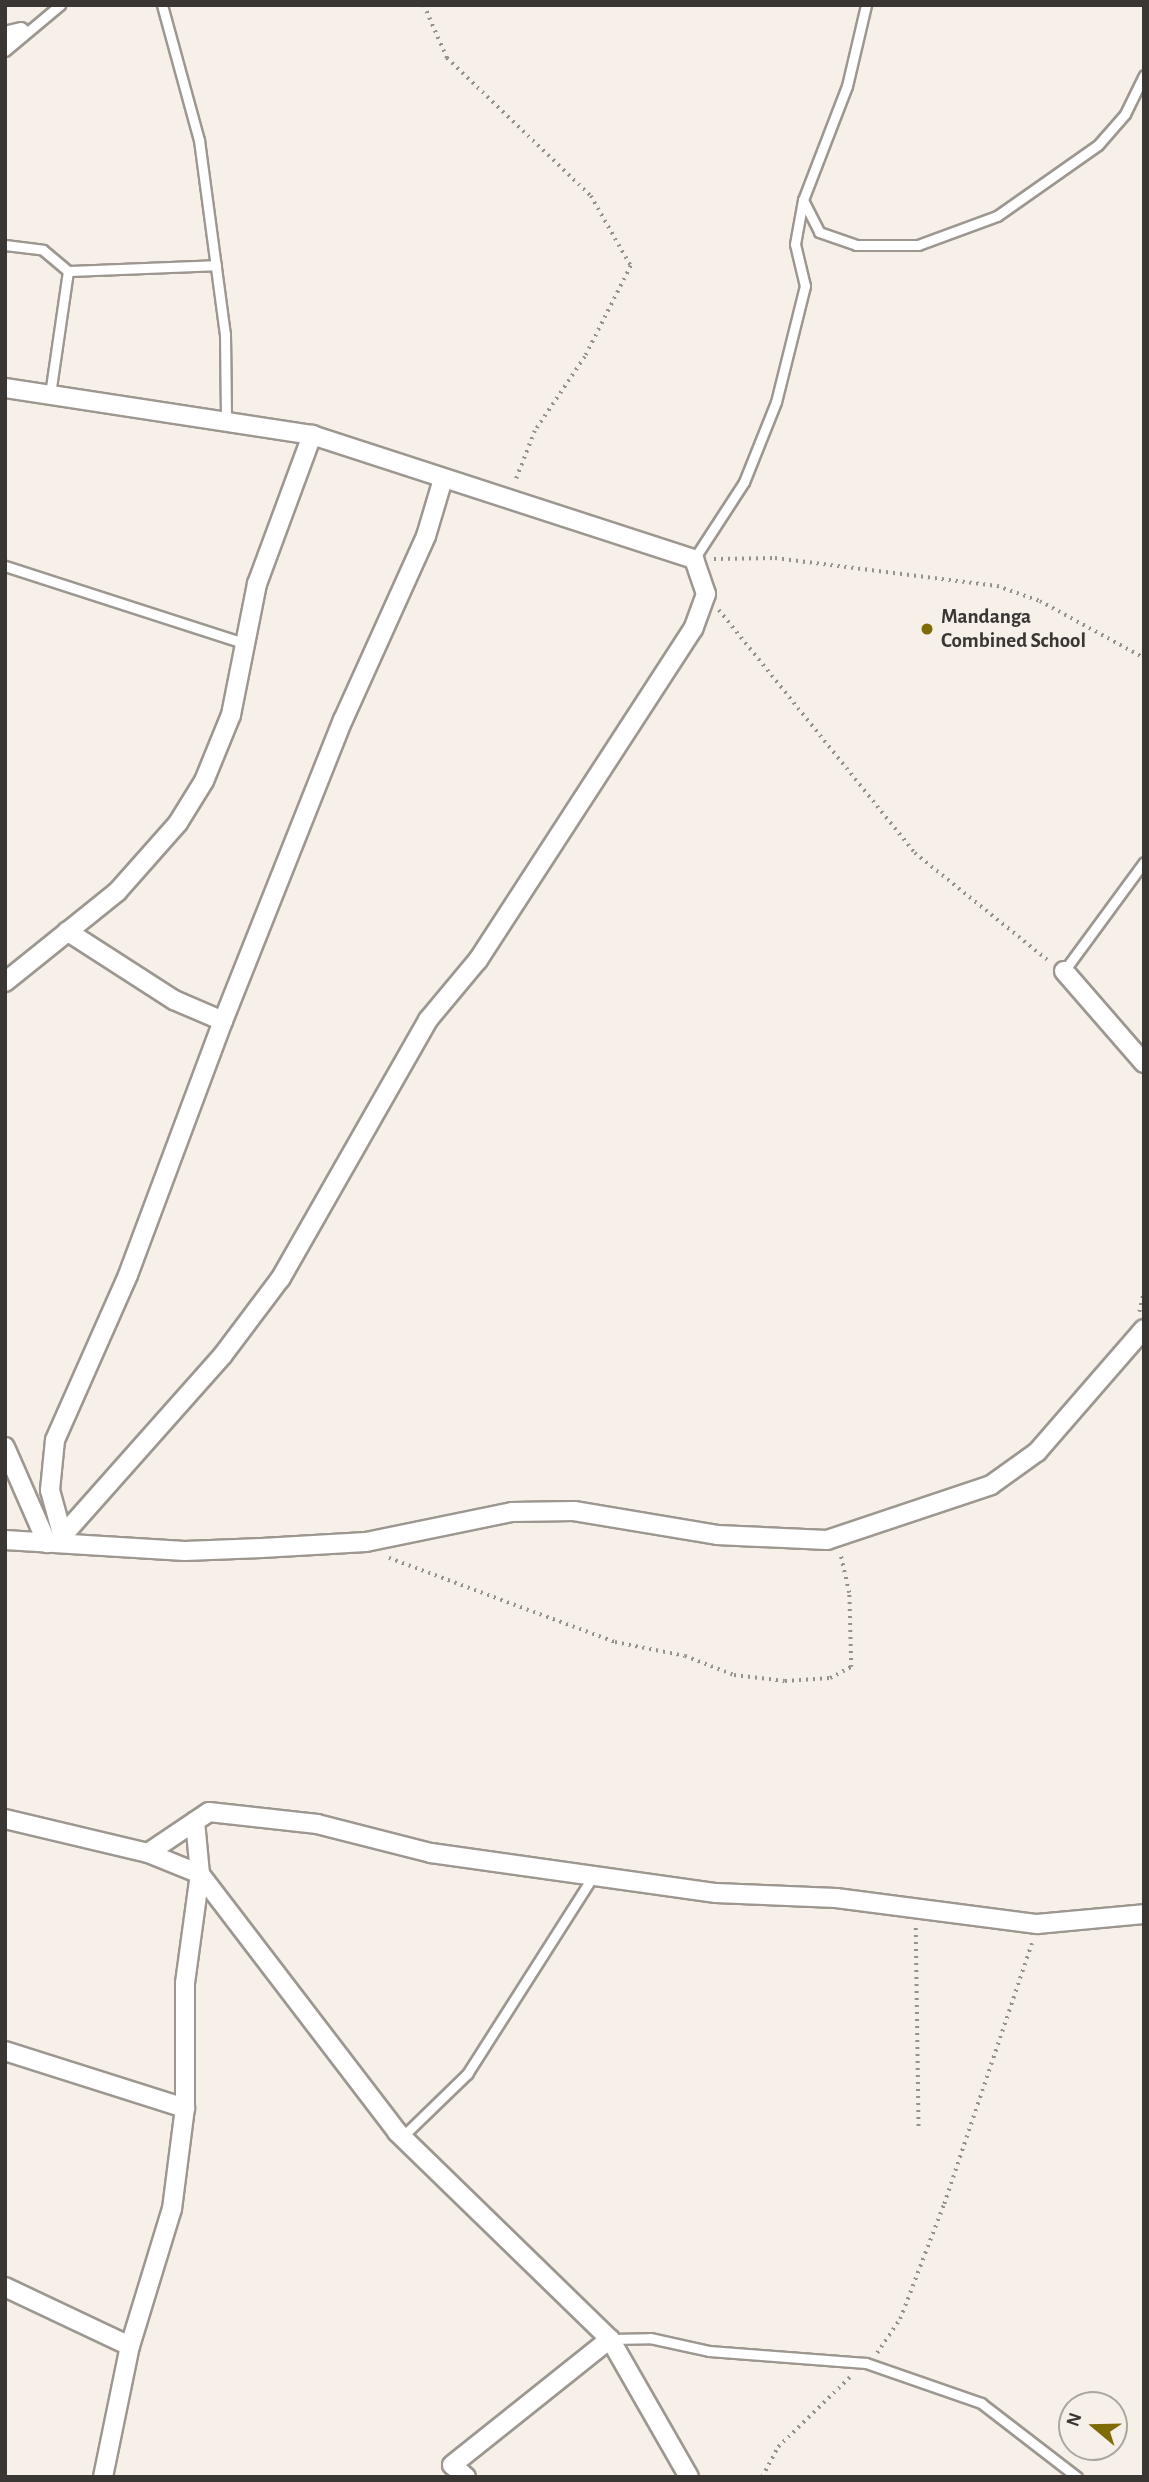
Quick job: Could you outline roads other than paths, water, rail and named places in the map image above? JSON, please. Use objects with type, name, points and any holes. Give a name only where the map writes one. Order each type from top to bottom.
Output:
[{"type":"street","points":[[5,388],[312,435],[507,502],[694,559],[706,594],[693,629],[478,960],[428,1020],[280,1279],[223,1355],[59,1540]]},
{"type":"street","points":[[5,982],[117,892],[185,813],[230,715],[257,584],[312,435]]},
{"type":"street","points":[[59,1540],[50,1490],[55,1440],[128,1275],[223,1021],[343,720],[426,536],[443,479]]},
{"type":"street","points":[[67,931],[174,1000],[223,1021]]},
{"type":"street","points":[[1063,971],[1144,1063]]},
{"type":"street","points":[[5,1540],[59,1540],[185,1551],[366,1542],[512,1512],[574,1511],[717,1535],[834,1538],[991,1485],[1037,1452],[1144,1329]]},
{"type":"street","points":[[5,1447],[59,1540]]},
{"type":"street","points":[[148,1853],[209,1812],[317,1824],[431,1853],[592,1879],[836,1898],[920,1912],[1038,1924],[1144,1914]]},
{"type":"street","points":[[5,1819],[148,1853],[200,1874],[402,2137],[610,2339],[689,2477]]},
{"type":"street","points":[[103,2477],[130,2346],[172,2209],[185,2108],[185,1983],[200,1874],[195,1821]]},
{"type":"street","points":[[5,2050],[185,2108]]},
{"type":"street","points":[[5,2287],[130,2346]]},
{"type":"street","points":[[466,2477],[452,2465],[610,2339]]},
{"type":"lane","points":[[5,51],[13,34],[60,5]]},
{"type":"lane","points":[[162,5],[199,140],[216,265],[226,420]]},
{"type":"lane","points":[[694,559],[744,482],[776,402],[805,286],[795,244],[803,200],[847,86],[866,5]]},
{"type":"lane","points":[[803,200],[819,232],[856,245],[918,245],[996,216],[1098,145],[1125,114],[1144,75]]},
{"type":"lane","points":[[5,245],[43,250],[68,271],[216,265]]},
{"type":"lane","points":[[50,396],[68,271]]},
{"type":"lane","points":[[5,566],[246,644]]},
{"type":"lane","points":[[1063,971],[1144,862]]},
{"type":"lane","points":[[402,2137],[474,2064],[592,1879]]},
{"type":"lane","points":[[610,2339],[650,2338],[709,2351],[866,2363],[981,2403],[1077,2477]]},
{"type":"place","name":"Mandanga Combined School","points":[[927,629]]}]
